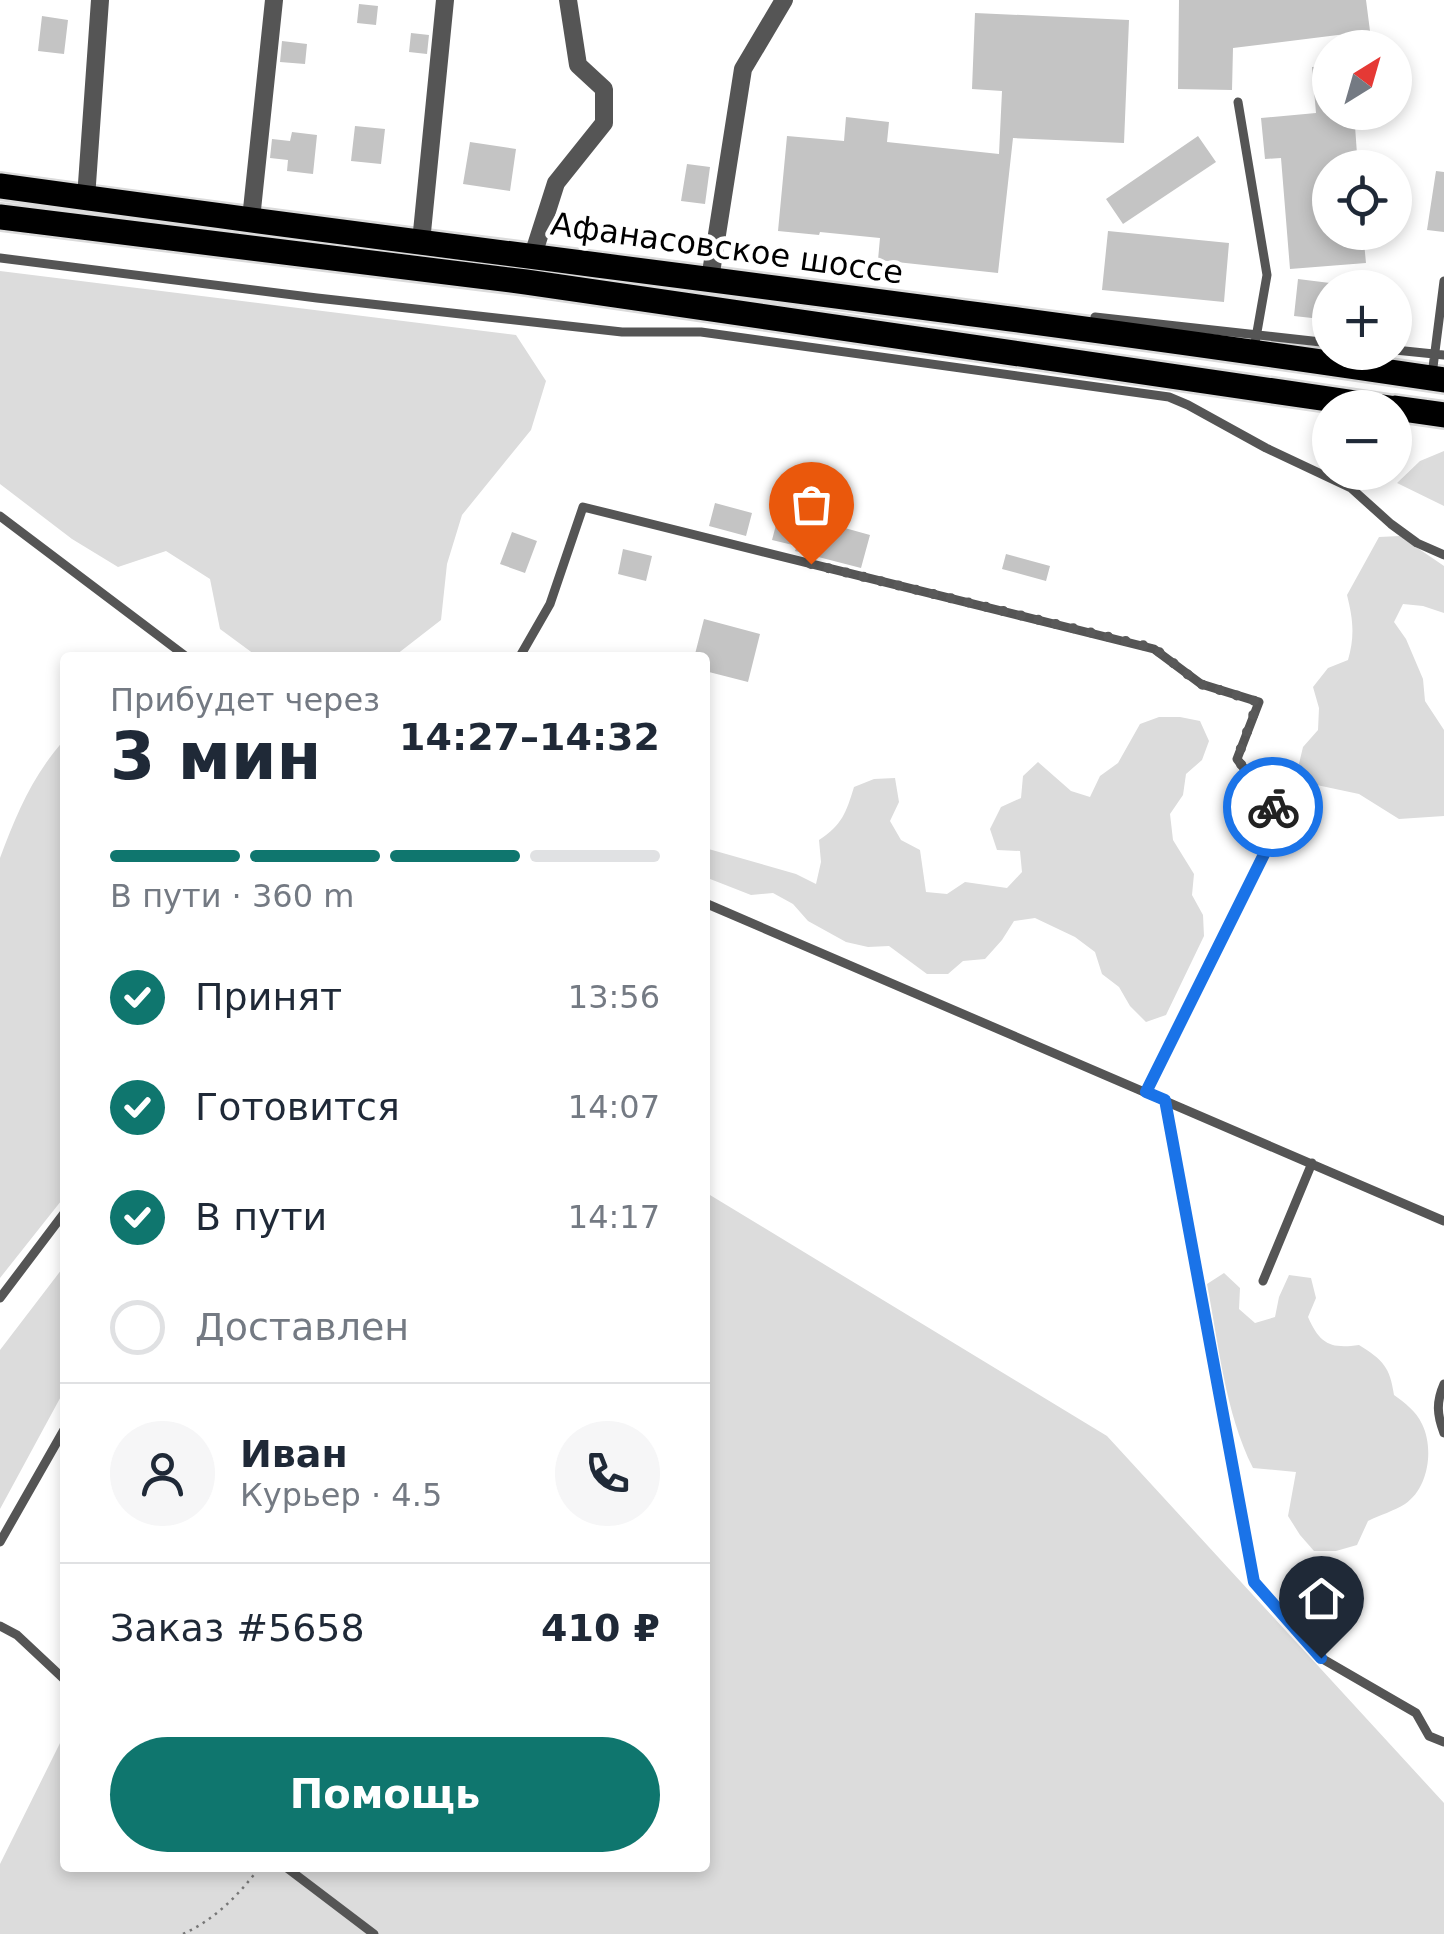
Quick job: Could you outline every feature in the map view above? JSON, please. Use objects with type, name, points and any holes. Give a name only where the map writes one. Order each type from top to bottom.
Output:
[{"type":"main road","name":"Афанасовское шоссе","points":[[0,186],[1438,367]]},
{"type":"main road","name":"Афанасовское шоссе","points":[[0,217],[526,282],[1312,396]]},
{"type":"main road","name":"Афанасовское шоссе","points":[[1412,411],[1444,416]]},
{"type":"street","points":[[86,198],[100,0]]},
{"type":"street","points":[[251,219],[274,0]]},
{"type":"street","points":[[421,242],[446,0]]},
{"type":"street","points":[[533,255],[556,184],[604,123],[604,90],[578,65],[568,0]]},
{"type":"street","points":[[710,278],[744,70],[784,0]]},
{"type":"lane","points":[[1238,102],[1266,275],[1255,343]]},
{"type":"lane","points":[[0,258],[622,332],[701,332],[1169,398],[1351,488],[1391,524],[1444,555]]},
{"type":"lane","points":[[1412,357],[1438,367],[1444,281]]},
{"type":"lane","points":[[1094,317],[1255,343],[1312,343]]},
{"type":"lane","points":[[522,652],[550,604],[583,508],[1154,648],[1200,684],[1258,702],[1237,759],[1282,818],[1146,1092]]},
{"type":"lane","points":[[0,516],[180,652]]},
{"type":"lane","points":[[710,904],[1444,1220]]},
{"type":"lane","points":[[1165,1100],[1254,1582],[1321,1658],[1416,1713],[1429,1736],[1444,1742]]},
{"type":"lane","points":[[1263,1281],[1312,1164]]},
{"type":"lane","points":[[0,1298],[60,1219]]},
{"type":"lane","points":[[1444,1384],[1438,1398],[1438,1417],[1444,1432]]},
{"type":"lane","points":[[0,1542],[60,1437]]},
{"type":"lane","points":[[0,1626],[17,1635],[60,1675]]},
{"type":"lane","points":[[291,1872],[374,1934]]},
{"type":"path","points":[[183,1934],[223,1908],[255,1872]]},
{"type":"shaded area","points":[[0,271],[516,335],[546,381],[531,430],[462,515],[447,564],[441,620],[400,652],[251,652],[220,629],[210,579],[166,551],[118,567],[72,539],[0,484]]},
{"type":"shaded area","points":[[1444,451],[1444,506],[1411,490],[1412,469]]},
{"type":"shaded area","points":[[1400,536],[1444,566],[1444,613],[1403,604],[1394,622],[1423,679],[1425,701],[1444,730],[1444,816],[1399,819],[1359,794],[1312,784],[1298,768],[1303,747],[1318,730],[1319,708],[1313,687],[1328,668],[1348,660],[1352,628],[1347,595],[1379,537]]},
{"type":"shaded area","points":[[1159,717],[1200,721],[1209,741],[1202,760],[1186,774],[1183,795],[1170,814],[1173,840],[1194,874],[1192,895],[1203,915],[1204,936],[1166,1015],[1146,1022],[1119,987],[1102,974],[1095,952],[1075,937],[1035,918],[1014,921],[985,959],[963,961],[948,974],[927,974],[889,946],[846,942],[808,921],[793,904],[773,893],[751,895],[710,879],[710,849],[796,874],[816,884],[821,862],[819,840],[842,818],[854,787],[874,779],[895,778],[899,802],[890,821],[901,840],[920,850],[926,892],[947,894],[965,882],[1007,888],[1022,872],[1020,851],[997,850],[990,829],[1001,807],[1021,798],[1023,776],[1038,762],[1071,791],[1090,797],[1100,776],[1118,763],[1140,724]]},
{"type":"shaded area","points":[[60,745],[60,1202],[0,1278],[0,858],[43,767]]},
{"type":"shaded area","points":[[710,1195],[1107,1436],[1444,1803],[1444,1934],[0,1934],[0,1864],[60,1743],[60,1872],[710,1872]]},
{"type":"shaded area","points":[[60,1272],[60,1398],[0,1509],[0,1350]]},
{"type":"shaded area","points":[[1224,1273],[1240,1288],[1239,1309],[1255,1323],[1275,1317],[1289,1275],[1311,1278],[1316,1298],[1308,1317],[1317,1333],[1327,1343],[1359,1345],[1374,1355],[1390,1377],[1394,1395],[1422,1424],[1428,1456],[1419,1488],[1405,1504],[1368,1521],[1357,1545],[1336,1551],[1314,1551],[1288,1516],[1296,1472],[1253,1468],[1229,1402],[1207,1284]]},
{"type":"building","points":[[1179,0],[1366,0],[1370,30],[1312,30],[1312,38],[1233,48],[1232,90],[1178,89]]},
{"type":"building","points":[[359,4],[378,6],[376,25],[357,23]]},
{"type":"building","points":[[975,13],[1129,20],[1124,143],[1013,138],[998,273],[878,260],[880,238],[778,231],[787,136],[844,141],[846,117],[889,122],[887,142],[999,154],[1002,91],[972,89]]},
{"type":"building","points":[[42,16],[68,20],[64,54],[38,51]]},
{"type":"building","points":[[411,33],[429,35],[427,54],[409,52]]},
{"type":"building","points":[[282,41],[307,44],[305,64],[280,62]]},
{"type":"building","points":[[1312,113],[1312,130],[1355,130],[1357,150],[1312,150],[1312,250],[1365,250],[1366,263],[1290,269],[1281,158],[1265,159],[1261,118]]},
{"type":"building","points":[[355,126],[385,129],[381,164],[351,161]]},
{"type":"building","points":[[292,132],[317,135],[313,174],[287,171],[288,160],[270,158],[272,139],[290,141]]},
{"type":"building","points":[[1198,136],[1216,162],[1123,224],[1106,199]]},
{"type":"building","points":[[470,142],[516,149],[510,191],[463,184]]},
{"type":"building","points":[[687,164],[710,167],[705,204],[681,201]]},
{"type":"building","points":[[1436,171],[1444,172],[1444,232],[1427,230]]},
{"type":"building","points":[[1108,231],[1229,243],[1224,302],[1102,290]]},
{"type":"building","points":[[1298,279],[1312,281],[1312,318],[1294,316]]},
{"type":"building","points":[[715,503],[752,513],[746,536],[709,526]]},
{"type":"building","points":[[780,510],[870,535],[861,568],[795,551],[797,546],[772,540]]},
{"type":"building","points":[[512,532],[537,541],[525,573],[500,564]]},
{"type":"building","points":[[623,549],[652,556],[646,581],[618,574]]},
{"type":"building","points":[[1006,554],[1050,566],[1046,581],[1002,569]]},
{"type":"building","points":[[704,619],[760,634],[748,682],[710,672],[710,652],[696,652]]},
{"type":"way so far","points":[[811,564],[1154,648],[1200,684],[1258,702],[1237,759],[1273,807]]},
{"type":"route","points":[[1273,807],[1282,818],[1146,1092],[1165,1100],[1254,1582],[1321,1658]]}]
